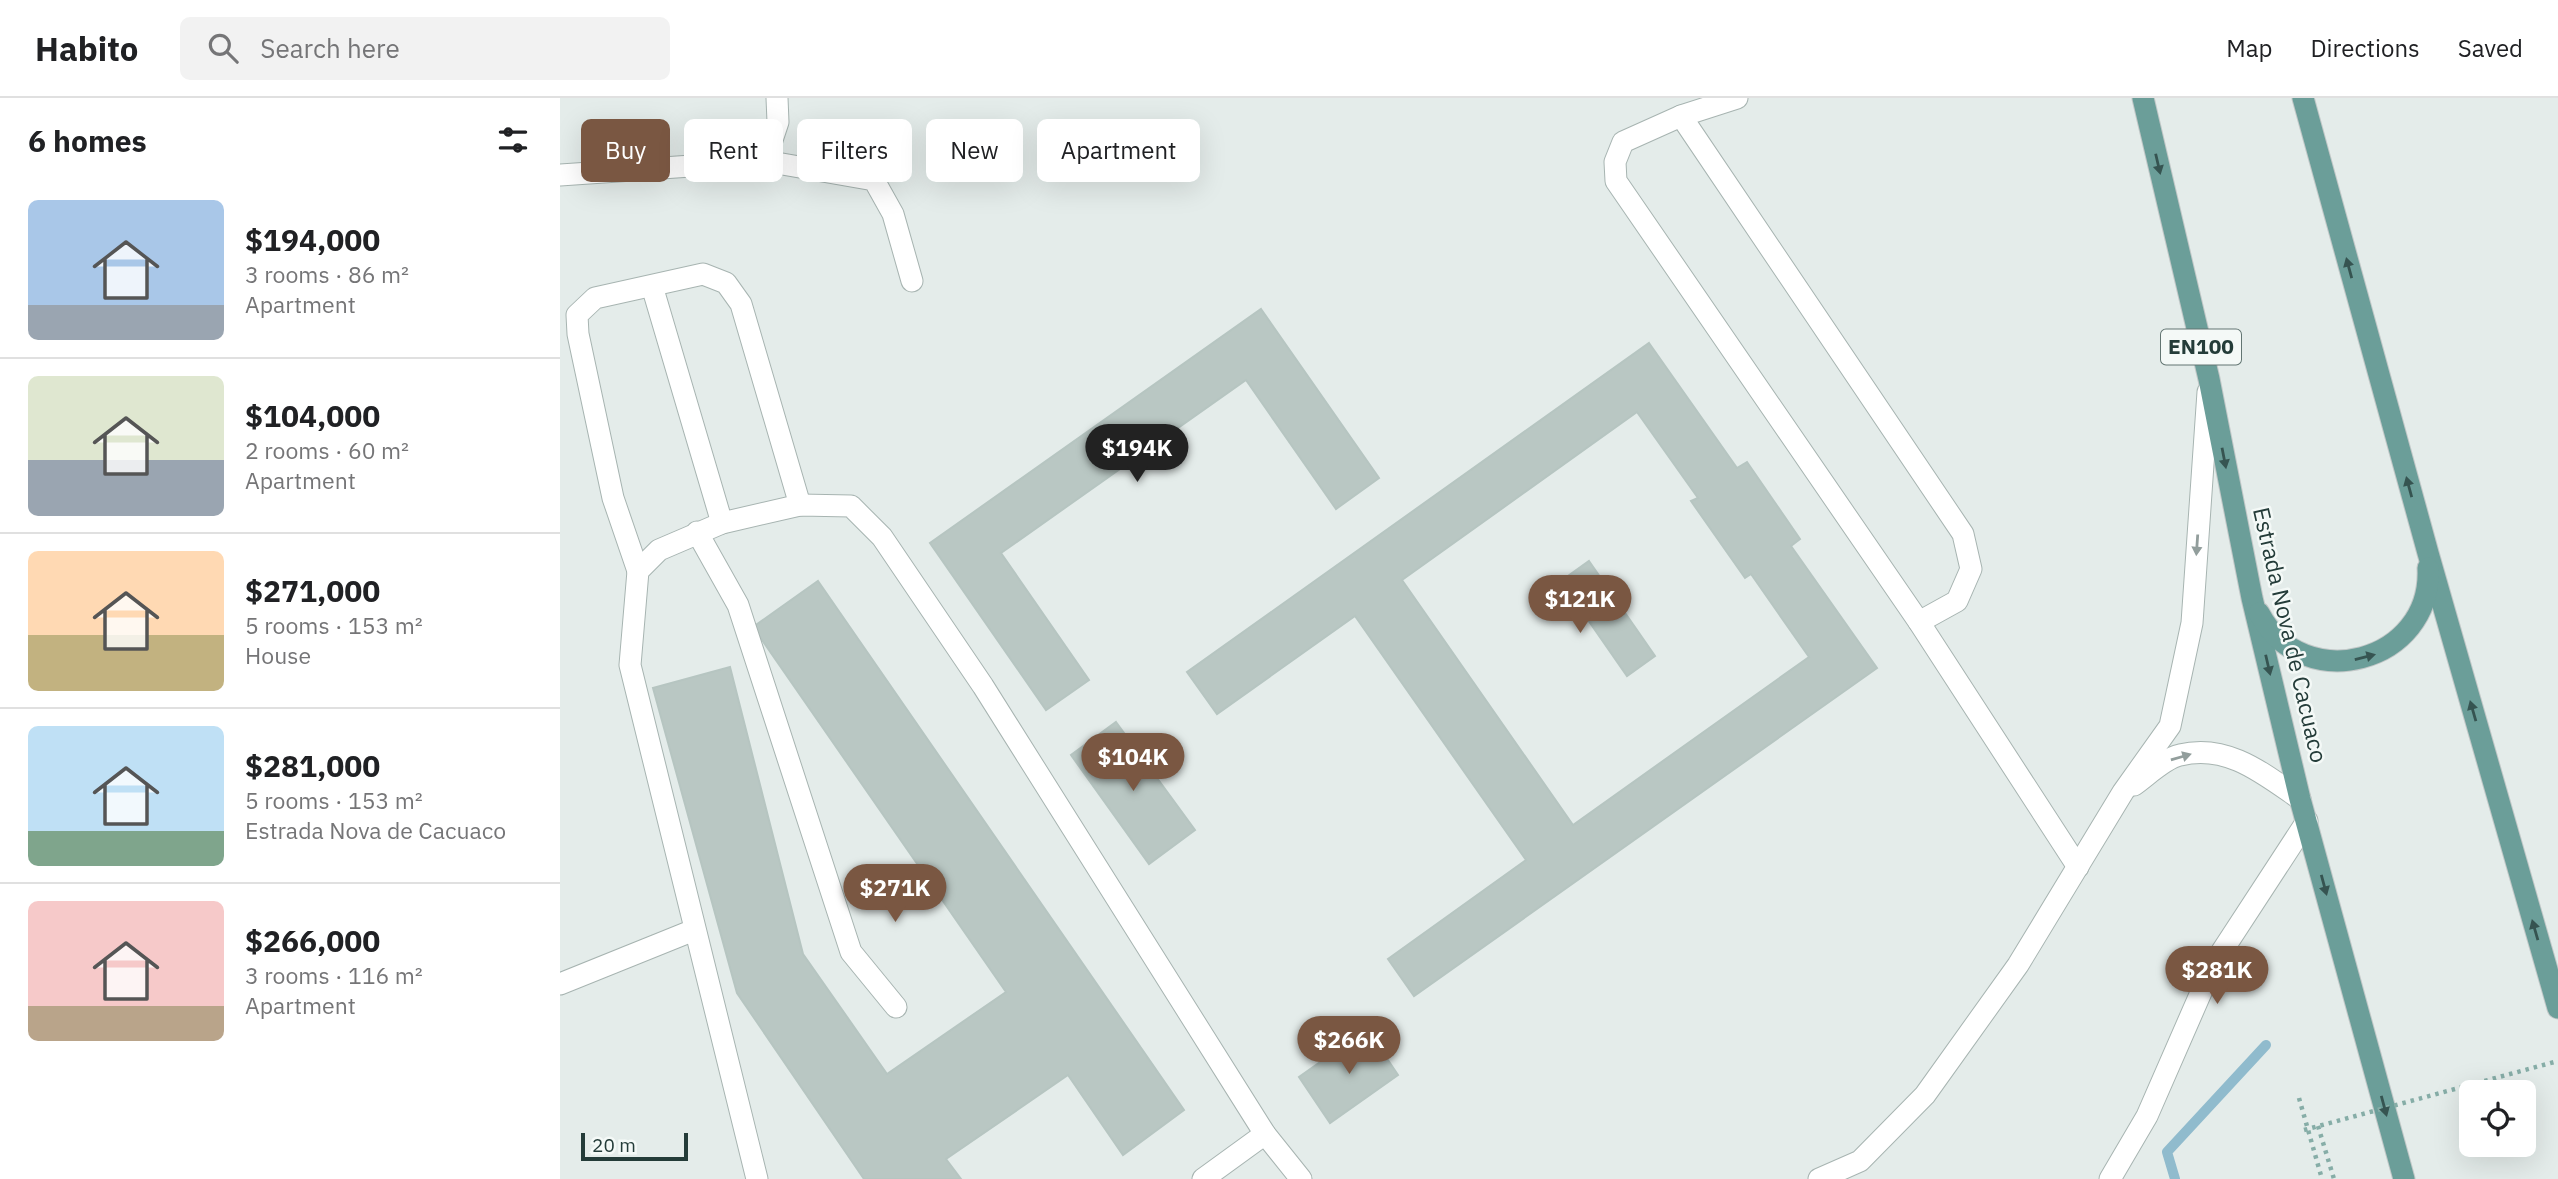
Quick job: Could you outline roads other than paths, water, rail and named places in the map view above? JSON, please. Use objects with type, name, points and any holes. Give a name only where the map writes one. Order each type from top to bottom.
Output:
[{"type":"main road","name":"Estrada Nova de Cacuaco","points":[[2143,98],[2209,379],[2252,598],[2300,799],[2404,1179]]},
{"type":"main road","points":[[2303,98],[2427,553],[2558,1008]]},
{"type":"main road","points":[[2252,598],[2266,626],[2289,647],[2317,660],[2348,662],[2378,654],[2403,636],[2420,610],[2429,582],[2427,553]]},
{"type":"street","points":[[777,98],[778,119]]},
{"type":"street","points":[[1737,98],[1681,116],[1623,142],[1615,162],[1616,181],[1919,622],[2078,867]]},
{"type":"street","points":[[1681,116],[1963,534],[1971,569],[1957,601],[1919,622]]},
{"type":"street","points":[[783,164],[874,180],[893,214],[912,281]]},
{"type":"street","points":[[560,175],[684,167]]},
{"type":"street","points":[[757,1179],[630,665],[638,571],[613,498],[578,334],[577,315],[596,298],[703,274],[726,283],[741,304],[800,505]]},
{"type":"street","points":[[652,286],[722,523]]},
{"type":"street","points":[[1819,1179],[1860,1161],[1925,1095],[2018,965],[2123,792],[2170,726],[2192,623],[2209,379]]},
{"type":"street","points":[[638,571],[659,551],[722,523],[800,505],[851,506],[881,537],[983,686],[1265,1134],[1300,1179]]},
{"type":"street","points":[[697,532],[738,605],[851,952],[896,1007]]},
{"type":"street","points":[[2123,792],[2179,755],[2216,752],[2251,764],[2300,799]]},
{"type":"street","points":[[2109,1179],[2147,1116],[2213,965],[2307,821]]},
{"type":"street","points":[[560,984],[694,930]]},
{"type":"street","points":[[1203,1179],[1265,1134]]},
{"type":"waterway","points":[[2175,1179],[2167,1152],[2266,1045]]}]
